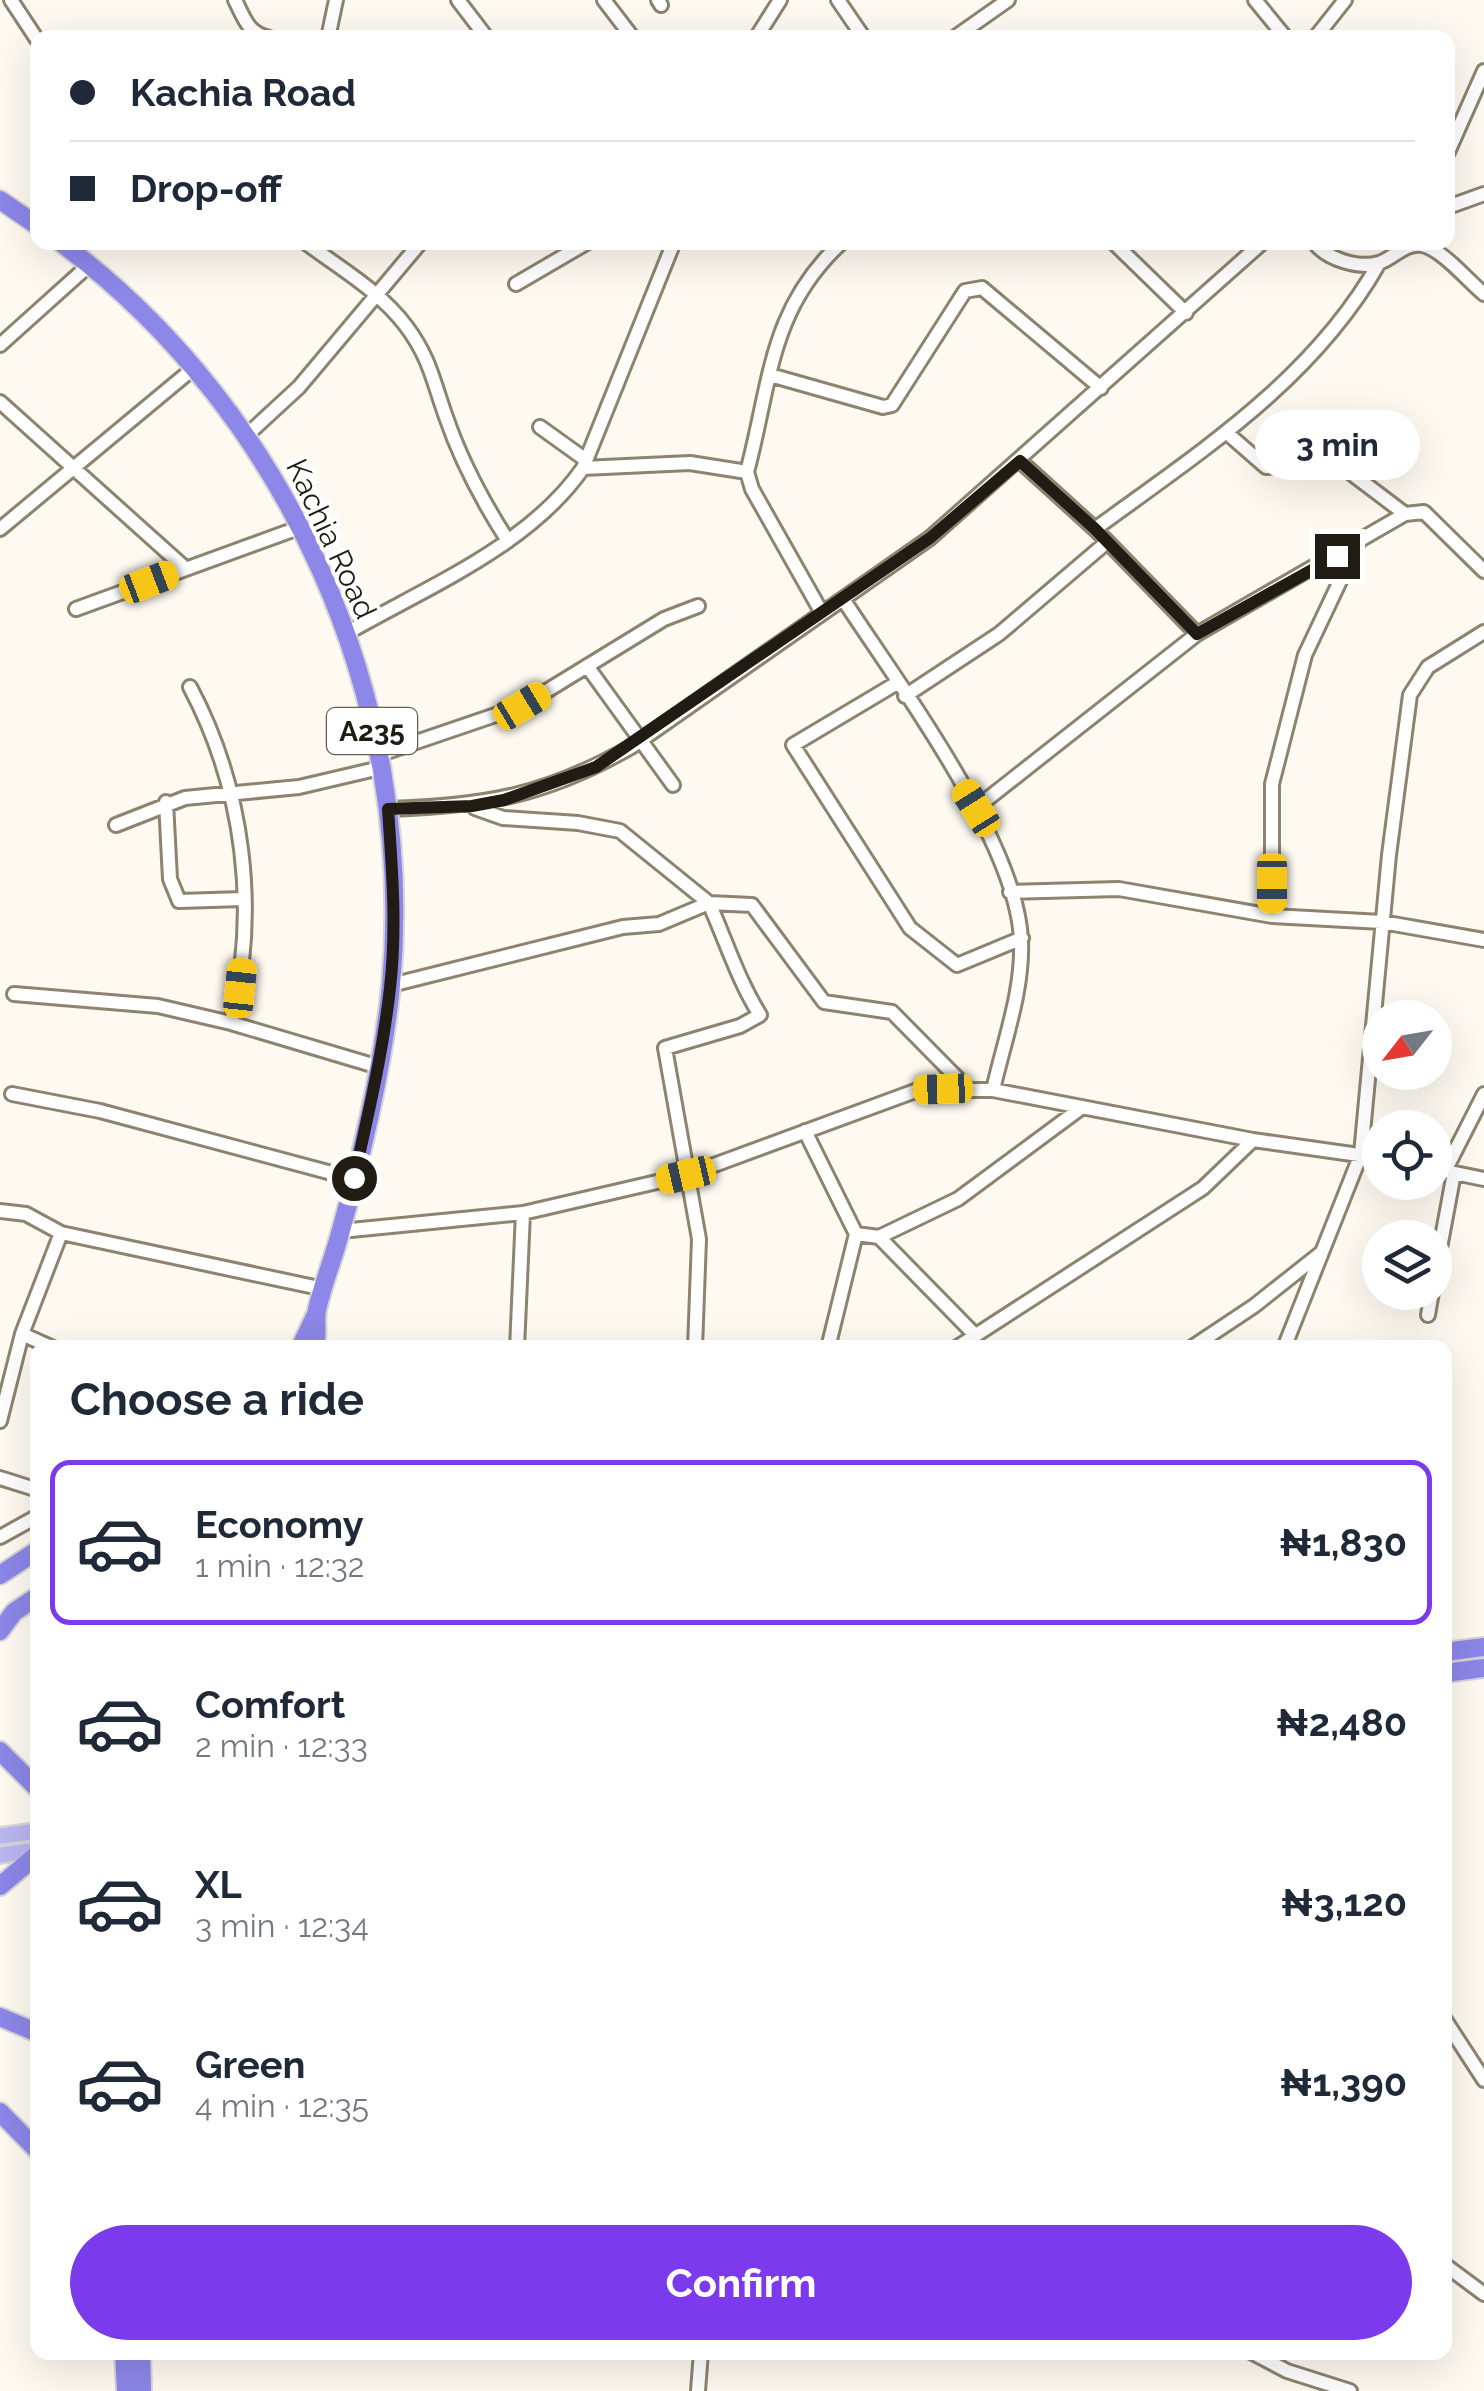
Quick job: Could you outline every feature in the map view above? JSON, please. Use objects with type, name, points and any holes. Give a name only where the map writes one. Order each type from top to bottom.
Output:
[{"type":"highway","points":[[0,200],[30,221]]},
{"type":"highway","name":"Kachia Road","points":[[71,250],[195,367],[247,435],[302,526],[347,633],[379,762],[388,809],[393,900],[391,985],[379,1067],[354,1178],[316,1314],[316,1340]]},
{"type":"highway","name":"A235","points":[[304,1340],[316,1314]]},
{"type":"highway","points":[[0,1575],[30,1555]]},
{"type":"highway","points":[[0,1631],[14,1612],[30,1601]]},
{"type":"highway","points":[[1452,1651],[1484,1647]]},
{"type":"highway","points":[[1452,1672],[1484,1668]]},
{"type":"highway","points":[[0,1752],[30,1781]]},
{"type":"highway","points":[[0,1886],[30,1859]]},
{"type":"highway","points":[[0,2017],[30,2030]]},
{"type":"highway","points":[[0,2112],[30,2143]]},
{"type":"highway","points":[[124,2360],[126,2391]]},
{"type":"highway","points":[[141,2360],[142,2391]]},
{"type":"main road","points":[[0,1836],[30,1832]]},
{"type":"main road","points":[[0,1856],[30,1853]]},
{"type":"street","points":[[11,0],[31,30]]},
{"type":"street","points":[[236,0],[253,30]]},
{"type":"street","points":[[330,30],[336,0]]},
{"type":"street","points":[[458,0],[481,30]]},
{"type":"street","points":[[604,0],[627,30]]},
{"type":"street","points":[[761,30],[780,0]]},
{"type":"street","points":[[838,0],[859,30]]},
{"type":"street","points":[[965,30],[1008,0]]},
{"type":"street","points":[[1254,0],[1279,30]]},
{"type":"street","points":[[1321,30],[1345,0]]},
{"type":"street","points":[[1455,136],[1484,71]]},
{"type":"street","points":[[1455,204],[1484,194]]},
{"type":"street","points":[[316,250],[377,295],[405,323],[434,370],[444,414],[468,472],[508,541]]},
{"type":"street","points":[[247,435],[299,387],[414,250]]},
{"type":"street","points":[[516,284],[574,250]]},
{"type":"street","points":[[347,633],[508,541],[566,492],[584,464],[671,250]]},
{"type":"street","points":[[822,613],[752,489],[747,472],[770,374],[794,297],[812,270],[833,250]]},
{"type":"street","points":[[1122,250],[1186,313]]},
{"type":"street","points":[[388,809],[472,806],[554,784],[638,742],[930,538],[1254,250]]},
{"type":"street","points":[[1321,250],[1346,262],[1379,263]]},
{"type":"street","points":[[1095,529],[1227,433],[1288,380],[1361,295],[1379,263],[1396,250]]},
{"type":"street","points":[[1432,250],[1484,294]]},
{"type":"street","points":[[0,344],[88,266]]},
{"type":"street","points":[[770,374],[883,407],[892,405],[928,344],[965,292],[974,287],[982,288],[1102,388]]},
{"type":"street","points":[[0,529],[195,367]]},
{"type":"street","points":[[0,402],[185,568]]},
{"type":"street","points":[[540,426],[584,464],[690,463],[747,472]]},
{"type":"street","points":[[1227,433],[1266,467],[1339,464],[1406,514]]},
{"type":"street","points":[[1020,461],[1095,529],[1197,634]]},
{"type":"street","points":[[976,808],[1197,634],[1406,514],[1424,512],[1484,570]]},
{"type":"street","points":[[76,609],[302,526]]},
{"type":"street","points":[[905,696],[999,634],[1107,542]]},
{"type":"street","points":[[1272,916],[1272,784],[1305,655],[1358,543]]},
{"type":"street","points":[[842,599],[976,808],[1010,892],[1022,938],[1020,982],[993,1090]]},
{"type":"street","points":[[116,824],[166,802],[298,787],[379,762],[522,706],[664,619],[698,606]]},
{"type":"street","points":[[1287,1340],[1361,1154],[1382,922],[1410,696],[1428,667],[1484,632]]},
{"type":"street","points":[[587,666],[638,742],[673,785]]},
{"type":"street","points":[[897,683],[793,745],[910,928],[925,941],[958,965],[1022,938]]},
{"type":"street","points":[[190,687],[222,750],[233,792],[243,958],[232,1023]]},
{"type":"street","points":[[166,802],[170,878],[178,901],[242,899]]},
{"type":"street","points":[[472,806],[503,818],[578,822],[620,831],[709,903],[736,963],[738,977],[760,1015],[740,1026],[665,1048],[699,1238],[695,1340]]},
{"type":"street","points":[[1010,892],[1119,889],[1272,916],[1382,922],[1484,940]]},
{"type":"street","points":[[391,985],[623,927],[659,924],[709,903],[752,904],[824,1002],[892,1012],[967,1088]]},
{"type":"street","points":[[14,994],[158,1006],[232,1023],[379,1067]]},
{"type":"street","points":[[341,1231],[522,1214],[686,1175],[918,1090],[993,1090],[1253,1140],[1361,1154]]},
{"type":"street","points":[[12,1094],[100,1111],[354,1178]]},
{"type":"street","points":[[1452,1157],[1484,1094]]},
{"type":"street","points":[[856,1234],[879,1237],[958,1199],[1081,1108]]},
{"type":"street","points":[[806,1131],[856,1234],[830,1340]]},
{"type":"street","points":[[970,1340],[1203,1188],[1253,1140]]},
{"type":"street","points":[[1452,1172],[1484,1179]]},
{"type":"street","points":[[0,1211],[26,1214],[61,1234],[324,1289]]},
{"type":"street","points":[[518,1340],[522,1214]]},
{"type":"street","points":[[0,1421],[4,1386],[61,1234]]},
{"type":"street","points":[[879,1237],[965,1340]]},
{"type":"street","points":[[1203,1340],[1254,1306],[1322,1251]]},
{"type":"street","points":[[1428,1315],[1429,1310]]},
{"type":"street","points":[[22,1334],[35,1340]]},
{"type":"street","points":[[0,1478],[30,1487]]},
{"type":"street","points":[[0,1537],[30,1520]]},
{"type":"street","points":[[1452,2031],[1484,2080]]},
{"type":"street","points":[[1452,2270],[1484,2294]]},
{"type":"street","points":[[698,2391],[700,2360]]},
{"type":"street","points":[[1267,2360],[1287,2371],[1350,2391]]},
{"type":"route","points":[[354,1178],[379,1067],[391,985],[393,900],[388,809],[472,806],[504,800],[596,767],[645,738],[930,538],[1020,461],[1095,529],[1197,634],[1337,556]]}]
